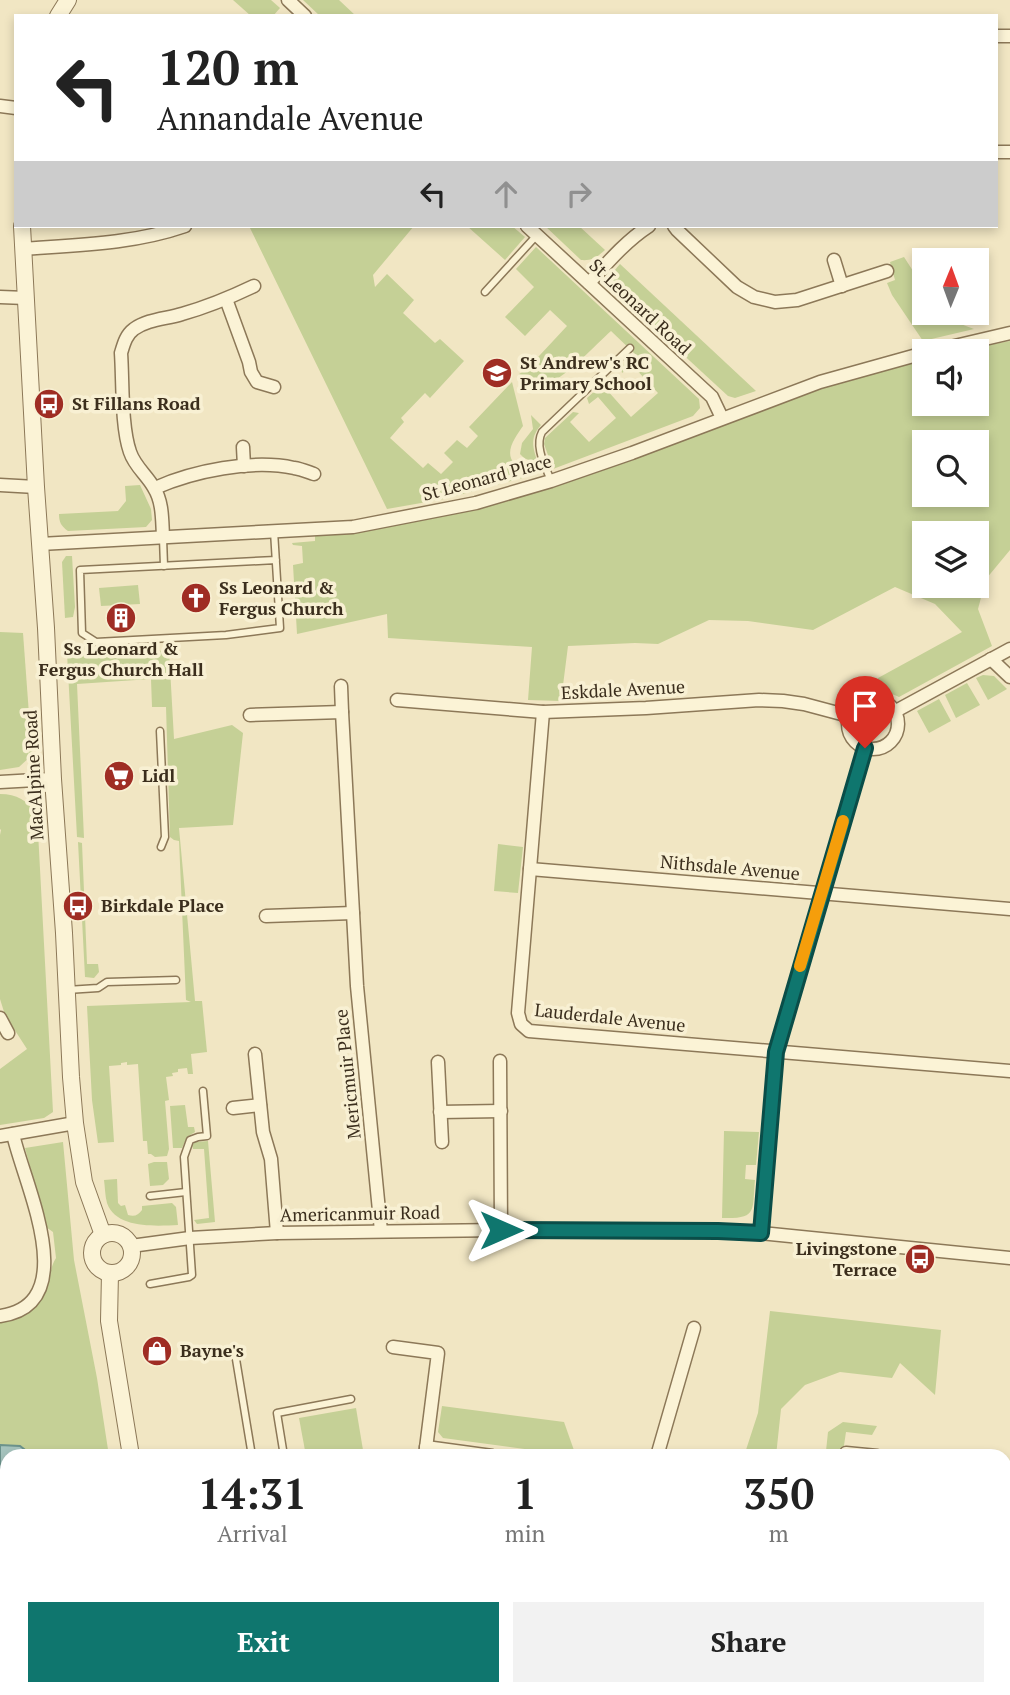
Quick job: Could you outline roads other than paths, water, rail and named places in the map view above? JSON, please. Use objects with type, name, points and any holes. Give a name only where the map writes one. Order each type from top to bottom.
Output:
[{"type":"street","points":[[288,0],[302,14]]},
{"type":"street","name":"MacAlpine Road","points":[[22,228],[75,1124],[84,1182],[103,1235]]},
{"type":"street","points":[[23,249],[116,242],[179,228]]},
{"type":"street","points":[[589,283],[613,257],[646,228]]},
{"type":"street","points":[[676,228],[737,287],[754,297],[775,302],[797,300],[887,271]]},
{"type":"street","name":"St Leonard Road","points":[[532,230],[712,397],[722,418]]},
{"type":"street","points":[[834,260],[842,286]]},
{"type":"street","points":[[163,536],[160,502],[155,488],[137,468],[126,435],[121,353],[124,341],[132,330],[145,323],[183,314],[254,286]]},
{"type":"street","points":[[0,297],[26,298]]},
{"type":"street","points":[[226,299],[251,372],[257,382],[274,387]]},
{"type":"street","name":"St Leonard Place","points":[[987,339],[1010,334]]},
{"type":"street","name":"St Leonard Place","points":[[40,544],[353,527],[476,503],[551,481],[820,382],[912,356]]},
{"type":"street","points":[[243,447],[244,466]]},
{"type":"street","points":[[155,488],[171,481],[244,466],[292,468],[314,474]]},
{"type":"street","points":[[0,485],[36,487]]},
{"type":"street","points":[[894,712],[1010,649]]},
{"type":"street","points":[[991,659],[1010,677]]},
{"type":"street","name":"Mericmuir Place","points":[[341,686],[357,986],[381,1231]]},
{"type":"street","name":"Eskdale Avenue","points":[[397,700],[543,712],[759,700],[804,704],[849,716]]},
{"type":"street","points":[[866,700],[882,701],[889,705],[897,720],[895,736],[889,743],[874,749],[865,748],[852,739],[847,724],[849,716],[853,709],[866,700]]},
{"type":"street","points":[[250,715],[342,712]]},
{"type":"street","name":"Lauderdale Avenue","points":[[543,712],[517,1013],[521,1024],[529,1031],[1010,1071]]},
{"type":"street","points":[[761,1233],[776,1052],[865,748]]},
{"type":"street","points":[[0,782],[53,779]]},
{"type":"street","name":"Nithsdale Avenue","points":[[530,869],[1010,909]]},
{"type":"street","points":[[265,916],[353,913]]},
{"type":"street","points":[[0,1018],[8,1033]]},
{"type":"street","points":[[255,1054],[262,1132],[271,1159],[277,1233]]},
{"type":"street","points":[[500,1061],[501,1230]]},
{"type":"street","points":[[438,1062],[442,1142]]},
{"type":"street","points":[[233,1108],[260,1105]]},
{"type":"street","points":[[440,1112],[500,1111]]},
{"type":"street","points":[[0,1316],[21,1309],[35,1298],[43,1284],[45,1269],[42,1237],[6,1135],[75,1124]]},
{"type":"street","name":"Americanmuir Road","points":[[131,1247],[190,1238],[277,1233],[718,1231],[1010,1258]]},
{"type":"street","points":[[116,1234],[131,1247],[127,1265],[117,1272],[110,1273],[98,1268],[92,1256],[94,1244],[103,1235],[116,1234]]},
{"type":"street","points":[[110,1273],[108,1321],[130,1449]]},
{"type":"street","points":[[659,1449],[694,1328]]},
{"type":"street","points":[[393,1347],[438,1353],[425,1449]]},
{"type":"lane","points":[[485,292],[532,230]]},
{"type":"lane","points":[[551,481],[539,446],[542,432],[630,348]]},
{"type":"lane","points":[[274,530],[276,560],[280,628],[226,635],[96,642],[82,633],[79,570],[276,560]]},
{"type":"lane","points":[[163,536],[164,566]]},
{"type":"lane","points":[[160,731],[165,837],[161,847]]},
{"type":"lane","points":[[66,990],[98,988],[107,982],[176,980]]},
{"type":"lane","points":[[150,1284],[191,1276],[192,1273],[184,1157],[190,1140],[207,1136],[203,1091]]},
{"type":"lane","points":[[150,1196],[186,1192]]},
{"type":"lane","points":[[234,1347],[251,1449]]},
{"type":"lane","points":[[283,1449],[276,1413],[351,1399]]},
{"type":"water","points":[[0,1445],[20,1446],[24,1449],[0,1449]]},
{"type":"place","name":"St Andrew's RC Primary School","points":[[497,373]]},
{"type":"place","name":"St Fillans Road","points":[[49,404]]},
{"type":"place","name":"Ss Leonard & Fergus Church","points":[[196,598]]},
{"type":"place","name":"Ss Leonard & Fergus Church Hall","points":[[121,618]]},
{"type":"place","name":"Lidl","points":[[119,776]]},
{"type":"place","name":"Birkdale Place","points":[[78,906]]},
{"type":"place","name":"Livingstone Terrace","points":[[920,1259]]},
{"type":"place","name":"Bayne's","points":[[157,1351]]}]
